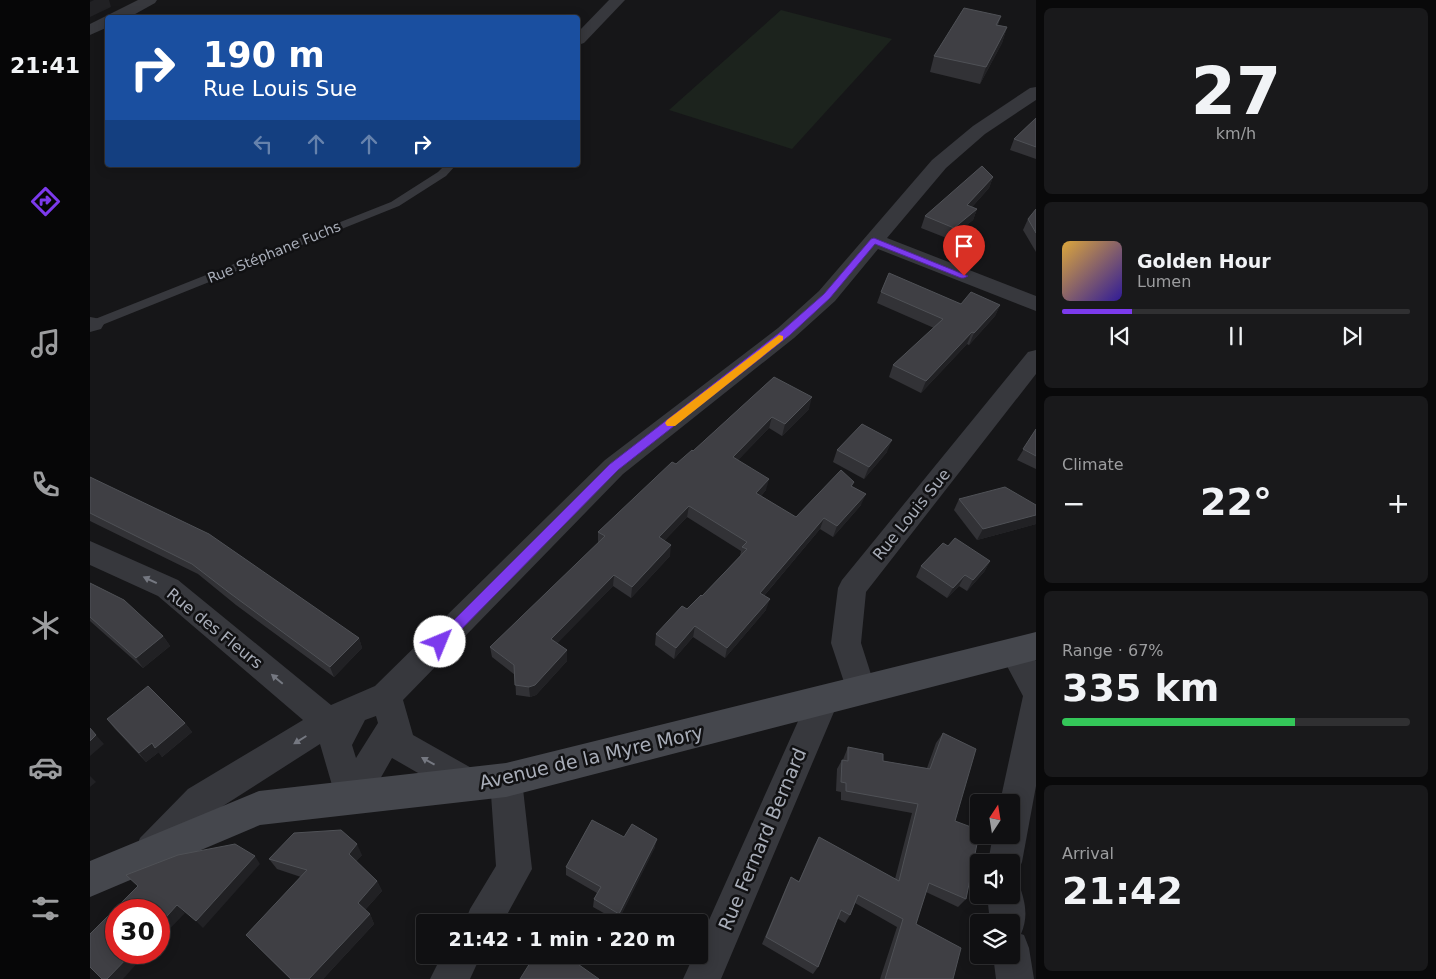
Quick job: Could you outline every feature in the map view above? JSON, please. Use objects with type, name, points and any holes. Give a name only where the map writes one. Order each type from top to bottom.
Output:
[{"type":"street","points":[[121,15],[150,0]]},
{"type":"street","points":[[580,38],[618,0]]},
{"type":"street","points":[[90,30],[105,22]]},
{"type":"street","points":[[352,798],[390,711],[614,467],[786,333],[827,296],[939,164],[979,130],[1036,92]]},
{"type":"street","points":[[874,240],[1036,304]]},
{"type":"street","name":"Rue Louis Sue","points":[[861,690],[846,643],[852,588],[1036,358]]},
{"type":"street","name":"Rue des Fleurs","points":[[90,552],[168,588],[341,716]]},
{"type":"street","points":[[1025,649],[1036,690]]},
{"type":"street","name":"Avenue de la Myre Mory","points":[[90,879],[259,808],[506,780],[1025,649]]},
{"type":"street","name":"Rue Fernard Bernard","points":[[702,979],[823,700]]},
{"type":"street","points":[[1018,794],[1036,701]]},
{"type":"street","points":[[148,854],[200,801],[341,716],[390,711]]},
{"type":"street","points":[[390,711],[400,746],[470,785]]},
{"type":"street","points":[[341,716],[336,744],[352,798]]},
{"type":"street","points":[[488,914],[514,869],[506,780]]},
{"type":"street","points":[[449,979],[458,964]]},
{"type":"street","points":[[1013,964],[1015,979]]},
{"type":"lane","name":"Rue Stéphane Fuchs","points":[[92,324],[394,204],[442,174],[449,167]]},
{"type":"shaded area","points":[[781,10],[892,39],[792,149],[669,110]]},
{"type":"building","points":[[964,8],[1001,16],[996,25],[1007,27],[986,67],[934,56]]},
{"type":"building","points":[[1036,118],[1036,147],[1014,139]]},
{"type":"building","points":[[982,166],[993,177],[967,205],[977,209],[954,228],[925,216]]},
{"type":"building","points":[[1036,209],[1036,233],[1028,219]]},
{"type":"building","points":[[889,273],[961,304],[971,292],[1000,305],[926,381],[893,365],[943,319],[881,292]]},
{"type":"building","points":[[774,377],[812,397],[785,424],[772,417],[733,457],[769,479],[756,493],[796,517],[841,470],[854,482],[851,486],[866,494],[837,526],[824,518],[760,593],[770,599],[727,648],[695,626],[676,648],[656,634],[682,606],[687,609],[702,596],[747,549],[742,547],[747,542],[689,506],[659,537],[671,545],[632,587],[614,575],[551,639],[567,650],[535,685],[529,687],[515,685],[514,665],[490,647],[605,536],[598,532],[672,462],[676,464],[693,451]]},
{"type":"building","points":[[862,424],[892,440],[869,467],[837,450]]},
{"type":"building","points":[[1036,429],[1036,456],[1023,449]]},
{"type":"building","points":[[90,477],[209,534],[359,638],[330,667],[192,564],[90,513]]},
{"type":"building","points":[[1005,487],[1036,505],[1036,515],[983,529],[959,499]]},
{"type":"building","points":[[955,538],[990,561],[973,580],[965,575],[953,588],[921,566],[943,543],[948,546]]},
{"type":"building","points":[[90,583],[124,600],[163,636],[136,658],[90,617]]},
{"type":"building","points":[[148,686],[185,723],[155,748],[152,743],[139,753],[107,719]]},
{"type":"building","points":[[90,728],[96,735],[90,741]]},
{"type":"building","points":[[943,733],[976,749],[955,821],[970,827],[970,844],[977,844],[975,854],[970,854],[970,879],[966,899],[929,883],[916,924],[961,948],[953,979],[885,979],[903,919],[858,895],[850,915],[841,910],[818,967],[766,937],[791,877],[799,882],[819,837],[899,881],[918,804],[846,791],[846,783],[841,782],[842,760],[848,761],[848,747],[883,754],[883,761],[930,769]]},
{"type":"building","points":[[592,820],[624,837],[632,824],[657,839],[619,914],[594,899],[601,887],[566,867]]},
{"type":"building","points":[[341,830],[357,844],[349,854],[377,881],[358,903],[370,914],[309,979],[291,979],[246,935],[307,870],[269,859],[294,833]]},
{"type":"building","points":[[235,844],[255,856],[196,921],[177,905],[170,913],[170,899],[125,899],[138,886],[126,875],[178,855]]},
{"type":"building","points":[[105,919],[105,964],[121,964],[107,979],[102,979],[90,967],[90,934]]},
{"type":"building","points":[[529,964],[578,964],[599,979],[520,979]]},
{"type":"slow traffic","points":[[671,423],[779,338]]},
{"type":"route","points":[[440,642],[614,467],[786,333],[827,296],[874,240],[964,276]]}]
